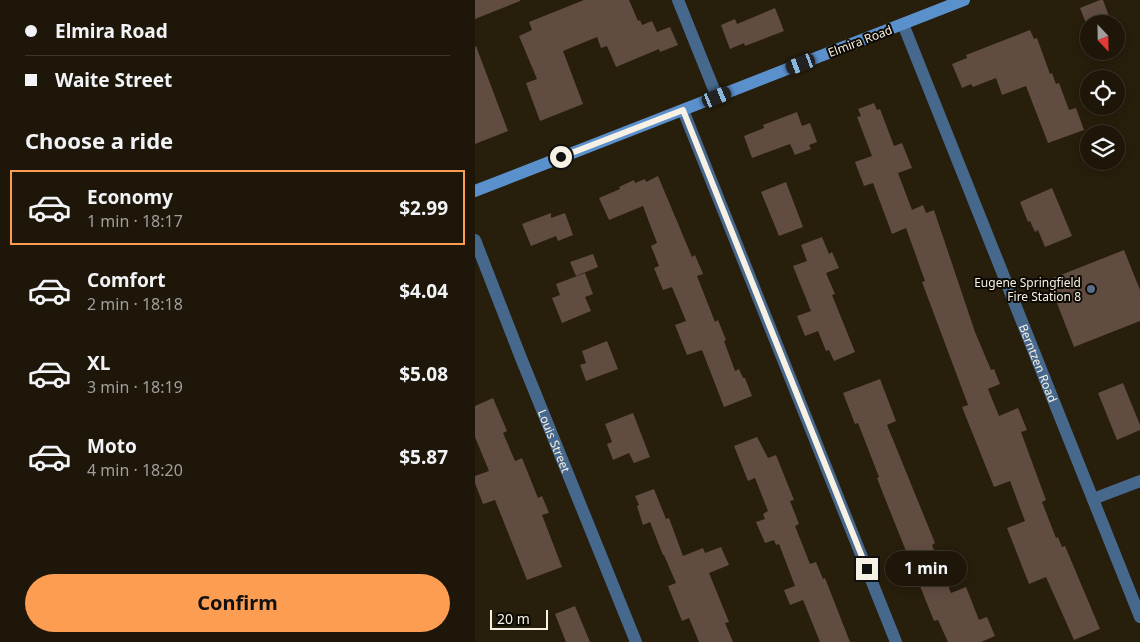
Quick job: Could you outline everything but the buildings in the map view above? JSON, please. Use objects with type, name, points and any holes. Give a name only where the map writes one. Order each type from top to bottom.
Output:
[{"type":"street","points":[[678,0],[717,97]]},
{"type":"street","name":"Elmira Road","points":[[475,191],[964,0]]},
{"type":"street","name":"Berntzen Road","points":[[903,24],[1140,617]]},
{"type":"street","points":[[683,110],[896,642]]},
{"type":"street","name":"Louis Street","points":[[475,240],[636,642]]},
{"type":"street","points":[[1093,500],[1140,481]]},
{"type":"place","name":"Eugene Springfield Fire Station 8","points":[[1091,289]]},
{"type":"route","points":[[561,157],[683,110],[867,569]]}]
